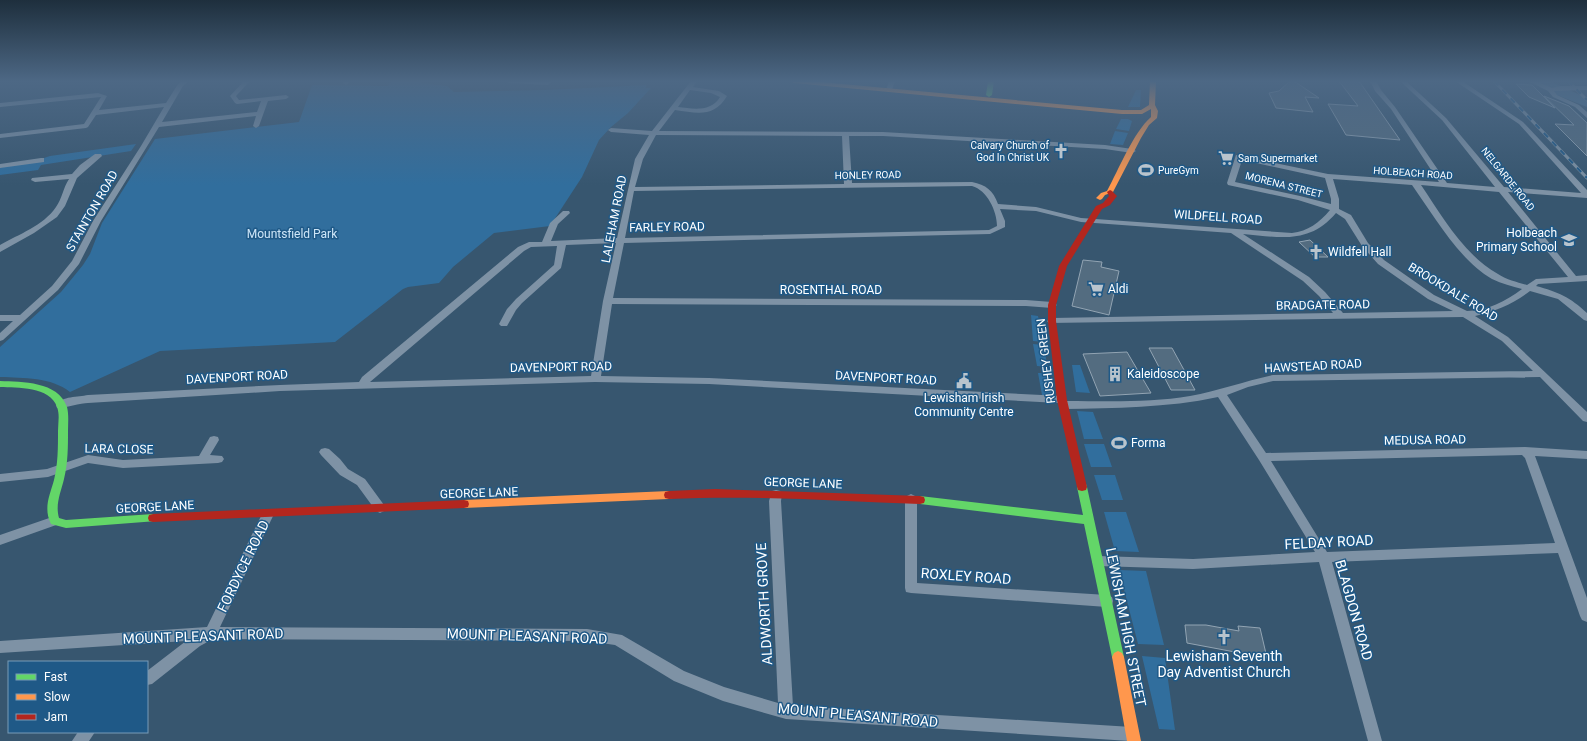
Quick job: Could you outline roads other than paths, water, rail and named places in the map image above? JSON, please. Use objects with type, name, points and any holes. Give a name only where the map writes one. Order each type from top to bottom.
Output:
[{"type":"main road","points":[[1134,116],[1147,124]]},
{"type":"main road","name":"RUSHEY GREEN","points":[[1089,520],[1062,402],[1052,321],[1052,305],[1057,282],[1063,266],[1099,208],[1096,203],[1103,194],[1110,192],[1147,124],[1151,122],[1154,116]]},
{"type":"main road","points":[[0,384],[25,385],[38,388],[56,398],[61,404],[64,439],[62,469],[52,503],[52,517],[55,521]]},
{"type":"main road","name":"GEORGE LANE","points":[[55,521],[66,524],[715,493],[911,499],[1089,520]]},
{"type":"main road","name":"LEWISHAM HIGH STREET","points":[[1089,520],[1134,737]]},
{"type":"street","points":[[0,136],[86,126],[92,116]]},
{"type":"street","name":"STAINTON ROAD","points":[[0,338],[55,288],[76,262],[97,221],[162,116]]},
{"type":"street","points":[[157,125],[245,116]]},
{"type":"street","points":[[256,126],[259,116]]},
{"type":"street","name":"LALEHAM ROAD","points":[[595,379],[608,301],[631,189],[639,158],[654,133],[668,116]]},
{"type":"street","points":[[1398,116],[1445,185]]},
{"type":"street","name":"NELGARDE ROAD","points":[[1440,116],[1502,189],[1574,279]]},
{"type":"street","points":[[1510,116],[1521,123],[1587,195]]},
{"type":"street","points":[[611,130],[654,133],[883,134],[1099,147],[1132,151]]},
{"type":"street","points":[[845,133],[848,186]]},
{"type":"street","points":[[0,249],[46,221],[58,210],[75,176],[83,167],[98,156]]},
{"type":"street","name":"HOLBEACH ROAD","points":[[1239,157],[1328,176],[1587,195]]},
{"type":"street","name":"MORENA STREET","points":[[1239,157],[1231,183],[1300,198],[1335,209]]},
{"type":"street","points":[[0,166],[41,160]]},
{"type":"street","points":[[35,180],[75,176]]},
{"type":"street","points":[[1328,176],[1335,199],[1335,209]]},
{"type":"street","points":[[1414,183],[1458,242],[1482,267],[1494,276],[1510,283],[1561,297],[1587,318]]},
{"type":"street","name":"HONLEY ROAD","points":[[631,189],[972,184],[981,186],[987,190],[994,206]]},
{"type":"street","points":[[994,206],[1036,209],[1081,220],[1091,220]]},
{"type":"street","name":"FARLEY ROAD","points":[[363,385],[372,374],[521,249],[529,245],[562,242],[621,240],[990,232],[997,230],[1002,224],[994,206]]},
{"type":"street","name":"WILDFELL ROAD","points":[[1091,220],[1292,235],[1307,234],[1317,228],[1335,209]]},
{"type":"street","name":"BROOKDALE ROAD","points":[[1335,209],[1348,217],[1365,244],[1381,262],[1404,280],[1465,314],[1505,339],[1587,418]]},
{"type":"street","points":[[546,243],[554,223],[566,213]]},
{"type":"street","points":[[1232,230],[1274,256],[1306,279],[1322,294],[1341,317]]},
{"type":"street","points":[[504,324],[512,309],[519,301],[558,266],[562,242]]},
{"type":"street","name":"BRADGATE ROAD","points":[[1052,321],[1472,314],[1493,309],[1521,295],[1536,282],[1587,278]]},
{"type":"street","name":"ROSENTHAL ROAD","points":[[608,301],[1026,303],[1052,305]]},
{"type":"street","points":[[0,318],[21,318]]},
{"type":"street","name":"HAWSTEAD ROAD","points":[[1062,402],[1164,402],[1188,400],[1221,393],[1246,384],[1273,378],[1543,374]]},
{"type":"street","name":"DAVENPORT ROAD","points":[[61,404],[76,401],[141,396],[363,385],[595,379],[730,382],[1062,402]]},
{"type":"street","name":"BLAGDON ROAD","points":[[1221,393],[1263,457],[1324,557],[1375,741]]},
{"type":"street","points":[[202,460],[214,440]]},
{"type":"street","points":[[1524,451],[1530,456],[1587,616]]},
{"type":"street","name":"MEDUSA ROAD","points":[[1263,457],[1524,451],[1587,454]]},
{"type":"street","points":[[325,452],[344,472],[361,482],[380,508]]},
{"type":"street","name":"LARA CLOSE","points":[[0,478],[48,473],[88,459],[123,464],[218,459]]},
{"type":"street","name":"ALDWORTH GROVE","points":[[776,494],[775,501],[786,712]]},
{"type":"street","name":"ROXLEY ROAD","points":[[911,499],[911,588],[1107,601]]},
{"type":"street","name":"FORDYCE ROAD","points":[[211,633],[268,514]]},
{"type":"street","points":[[0,540],[55,521]]},
{"type":"street","name":"FELDAY ROAD","points":[[1098,561],[1193,564],[1324,557],[1562,548]]},
{"type":"street","points":[[148,678],[195,642],[211,633]]},
{"type":"street","name":"MOUNT PLEASANT ROAD","points":[[0,647],[211,633],[564,635],[602,637],[617,639],[679,676],[723,694],[786,712],[1097,732],[1134,737]]},
{"type":"street","points":[[79,741],[87,733]]},
{"type":"railway","points":[[1527,116],[1587,178]]},
{"type":"place","name":"Calvary Church of God In Christ UK","points":[[1061,151]]},
{"type":"place","name":"Sam Supermarket","points":[[1226,158]]},
{"type":"place","name":"PureGym","points":[[1146,170]]},
{"type":"place","name":"Holbeach Primary School","points":[[1569,240]]},
{"type":"place","name":"Wildfell Hall","points":[[1316,252]]},
{"type":"place","name":"Aldi","points":[[1096,289]]},
{"type":"place","name":"Kaleidoscope","points":[[1115,374]]},
{"type":"place","name":"Lewisham Irish Community Centre","points":[[964,381]]},
{"type":"place","name":"Forma","points":[[1119,443]]},
{"type":"place","name":"Lewisham Seventh Day Adventist Church","points":[[1224,637]]},
{"type":"park label","name":"Mountsfield Park","points":[[292,234]]}]
